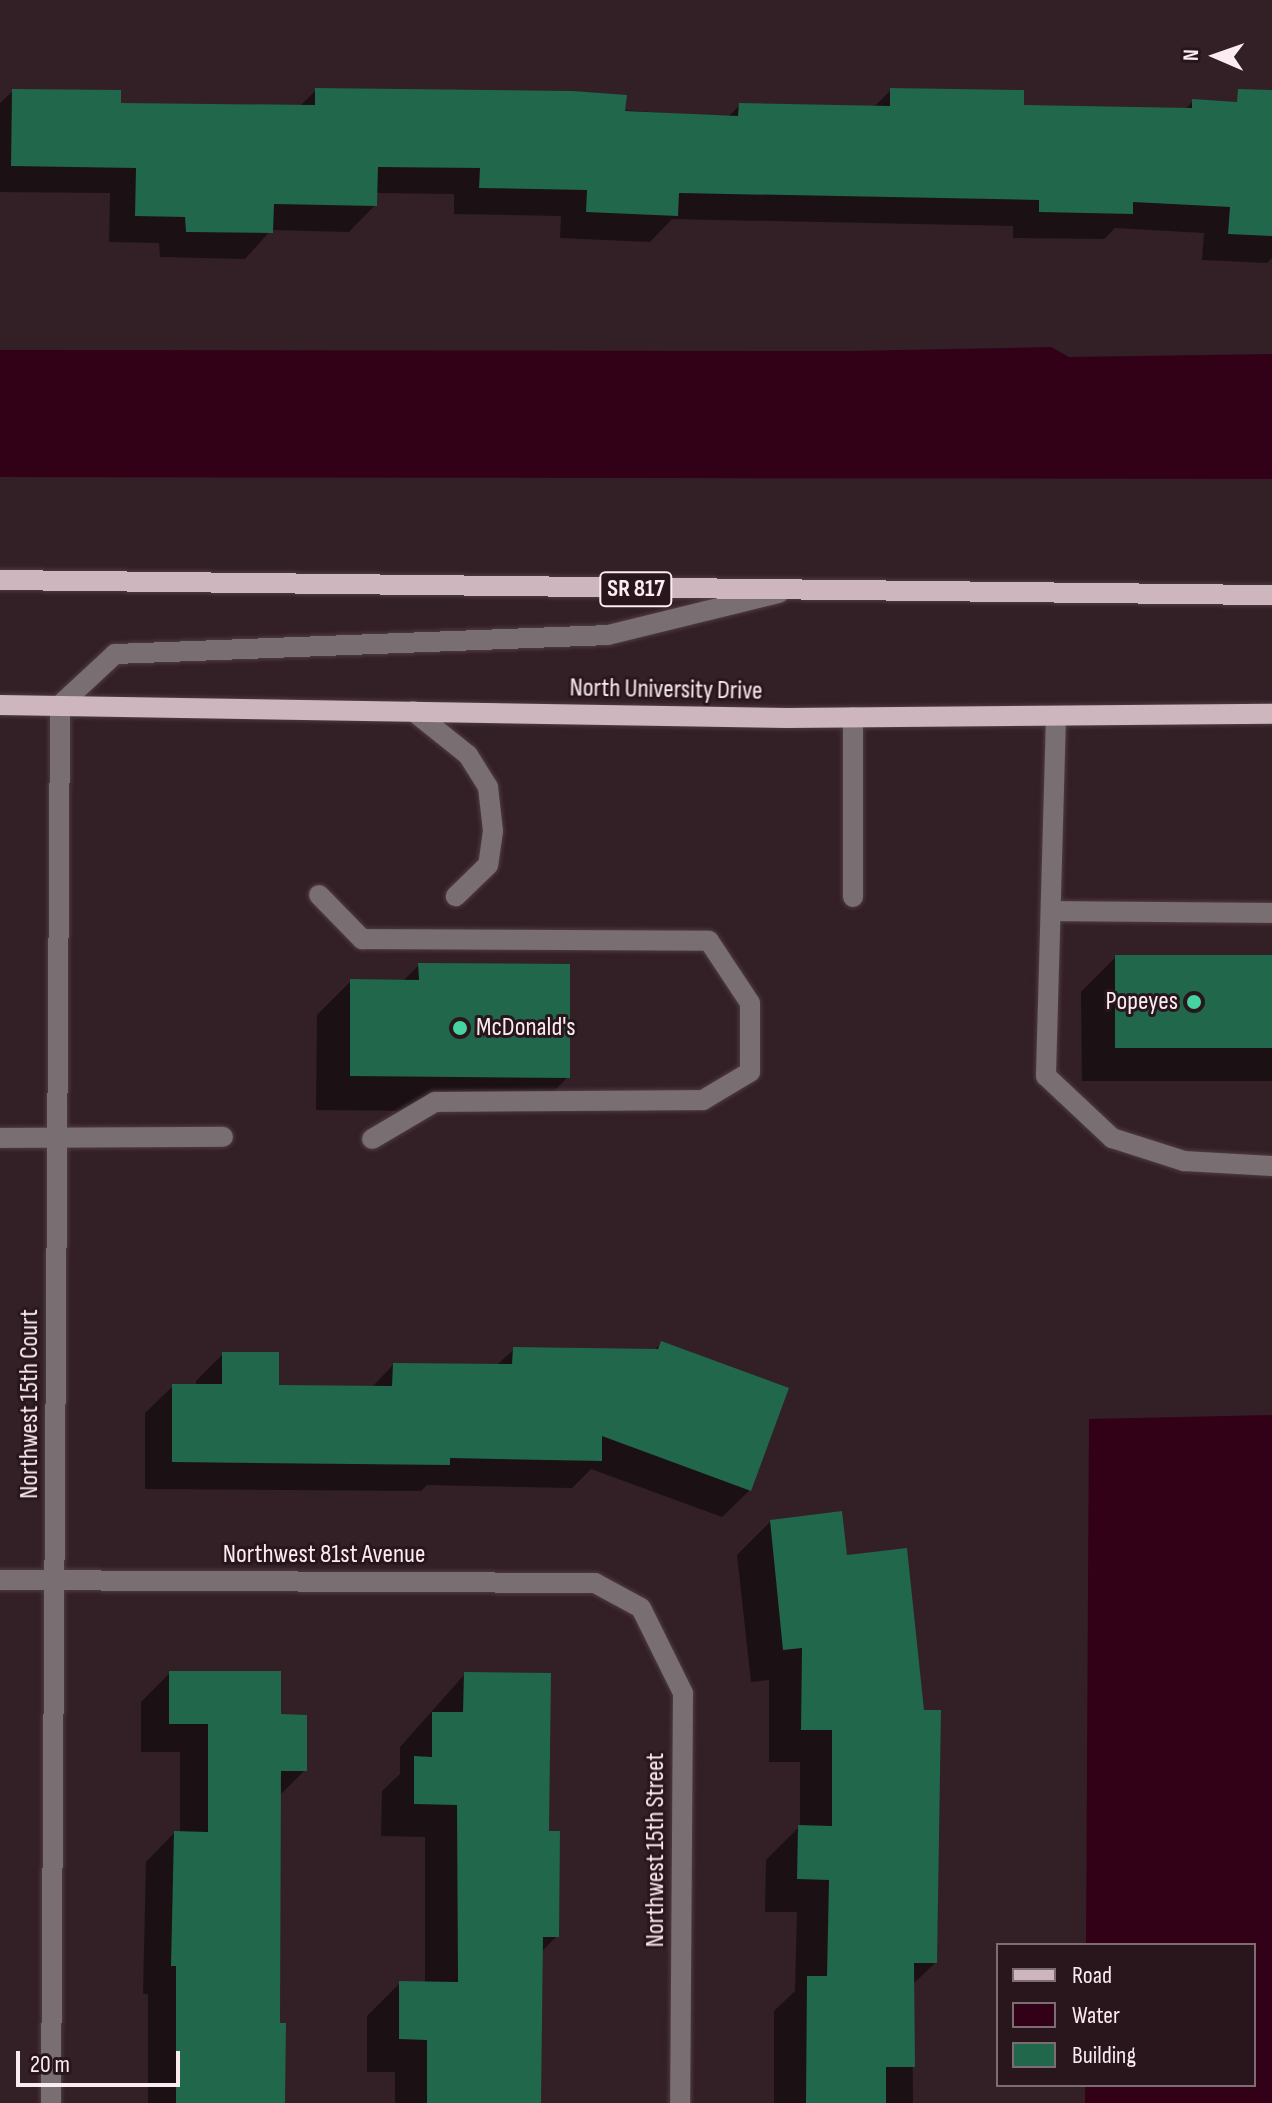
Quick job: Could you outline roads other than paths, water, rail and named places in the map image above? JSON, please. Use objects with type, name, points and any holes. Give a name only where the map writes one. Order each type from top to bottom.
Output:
[{"type":"main road","name":"North University Drive","points":[[0,580],[1272,595]]},
{"type":"main road","name":"North University Drive","points":[[0,705],[853,717],[1272,714]]},
{"type":"street","name":"North University Drive","points":[[60,705],[115,654],[608,635],[786,591]]},
{"type":"street","name":"Northwest 15th Court","points":[[51,2103],[60,705]]},
{"type":"street","points":[[413,711],[468,755],[488,787],[493,831],[488,865],[456,896]]},
{"type":"street","points":[[1056,716],[1046,1076],[1112,1138],[1184,1161],[1272,1166]]},
{"type":"street","points":[[853,717],[853,897]]},
{"type":"street","points":[[319,895],[362,939],[709,941],[750,1003],[750,1072],[703,1100],[435,1102],[372,1139]]},
{"type":"street","points":[[1051,911],[1272,913]]},
{"type":"street","points":[[0,1138],[57,1135],[223,1137]]},
{"type":"street","name":"Northwest 81st Avenue","points":[[0,1580],[595,1583],[641,1608]]},
{"type":"street","name":"Northwest 15th Street","points":[[641,1608],[683,1693],[680,2103]]},
{"type":"water","points":[[1051,347],[1069,357],[1272,354],[1272,479],[0,477],[0,350],[850,351]]},
{"type":"water","points":[[1272,1415],[1272,2103],[1085,2103],[1085,2087],[1256,2087],[1256,1943],[1086,1943],[1089,1419]]},
{"type":"place","name":"Popeyes","points":[[1194,1002]]},
{"type":"place","name":"McDonald's","points":[[460,1028]]}]
